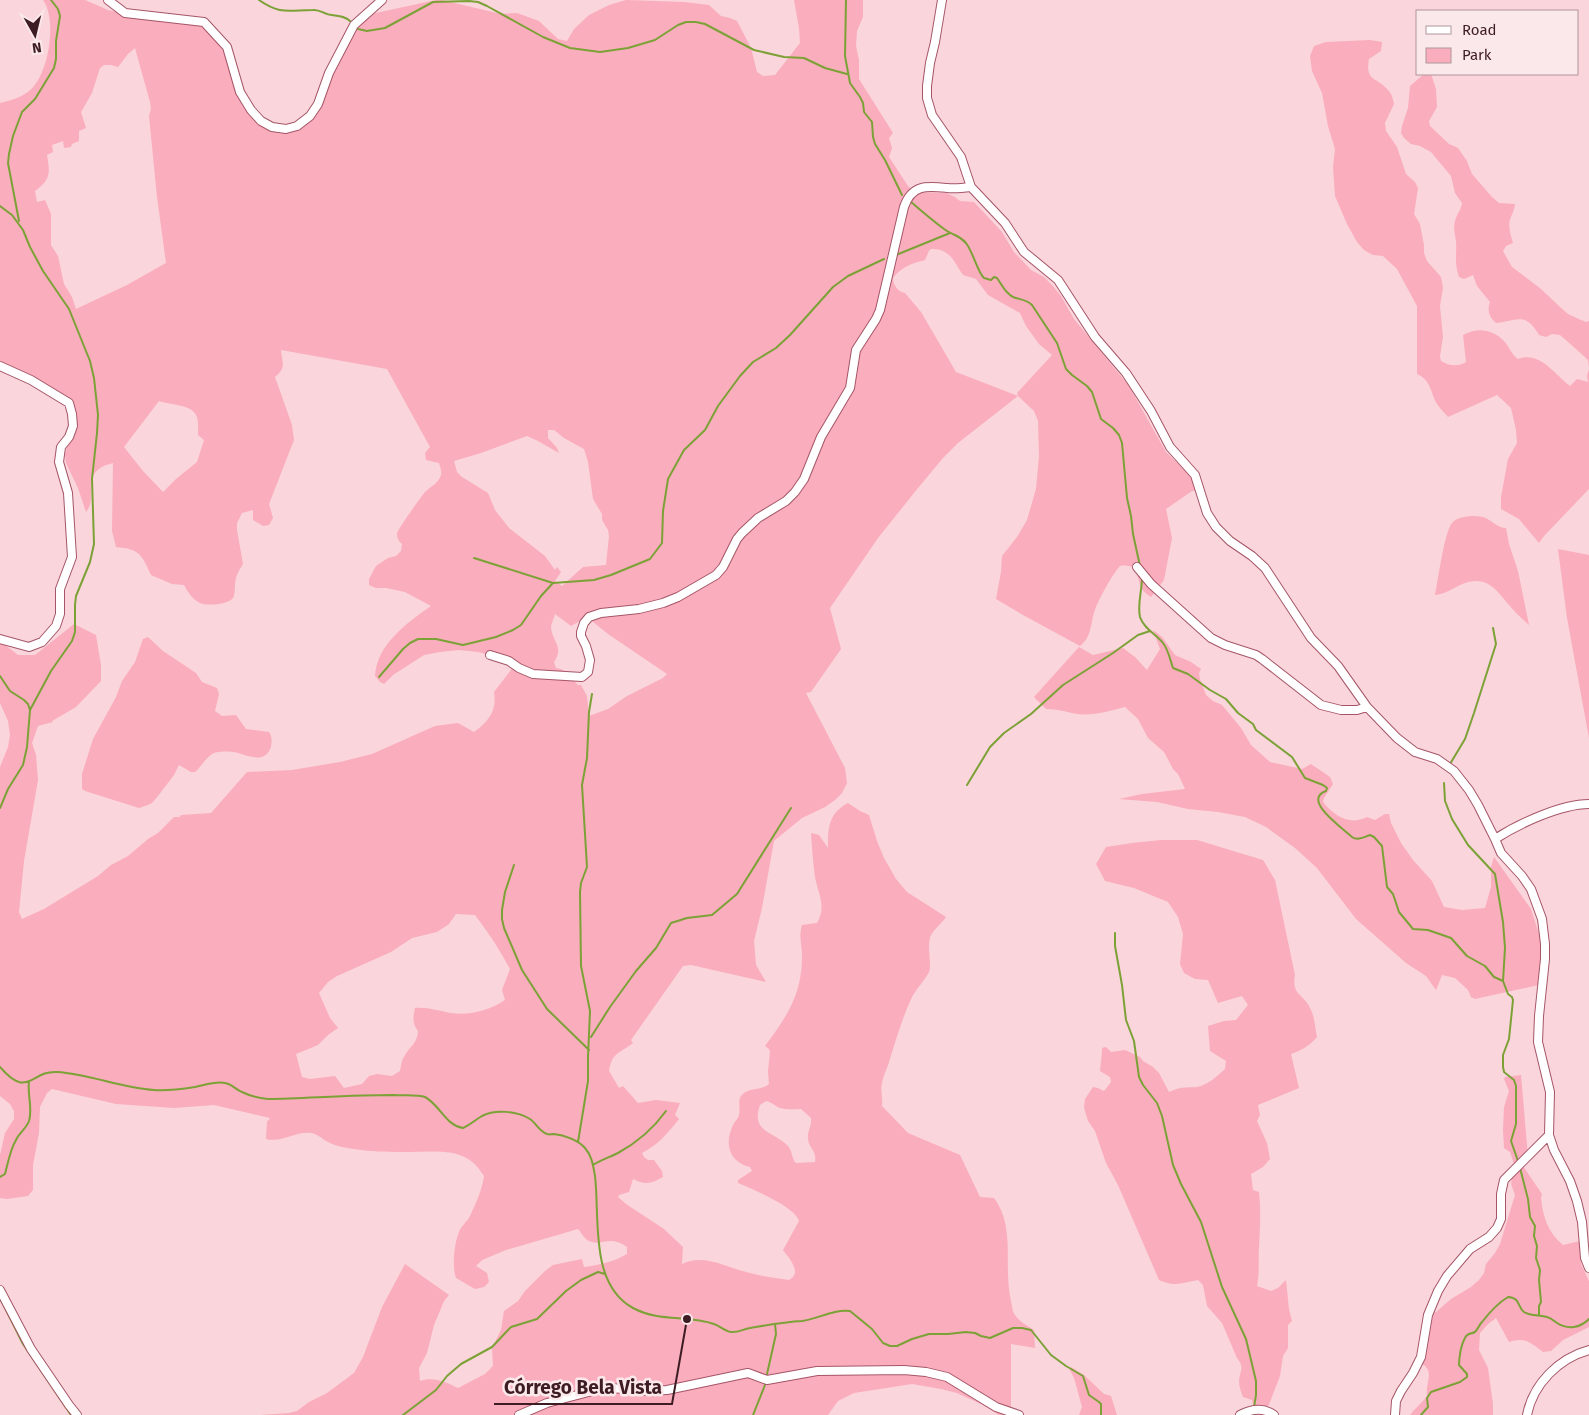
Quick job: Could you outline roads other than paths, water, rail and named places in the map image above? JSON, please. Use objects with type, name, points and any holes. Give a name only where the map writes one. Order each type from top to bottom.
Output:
[{"type":"street","points":[[108,0],[125,12],[204,22],[227,47],[240,92],[251,110],[261,121],[272,127],[286,129],[297,126],[310,116],[318,104],[340,49],[354,25],[382,0]]},
{"type":"street","points":[[942,0],[936,42],[930,63],[927,98],[932,115],[961,157],[972,187],[1005,223],[1024,252],[1058,280],[1095,337],[1126,373],[1151,411],[1170,447],[1195,475],[1208,513],[1216,527],[1230,542],[1252,556],[1264,568],[1310,638],[1338,666],[1367,707],[1415,752],[1438,759],[1449,767],[1469,790],[1478,804],[1501,853],[1531,888],[1542,919],[1545,944],[1538,1042],[1550,1092],[1549,1135],[1577,1201],[1582,1222],[1585,1258],[1589,1268]]},
{"type":"street","points":[[490,654],[508,660],[519,668],[533,674],[582,677],[588,672],[590,660],[581,632],[584,623],[589,618],[601,613],[664,603],[716,575],[723,567],[742,533],[758,518],[786,501],[804,479],[820,437],[850,388],[856,350],[880,310],[904,207],[910,194],[920,188],[931,186],[972,187]]},
{"type":"street","points":[[0,366],[31,380],[69,403],[72,414],[70,437],[61,447],[58,462],[68,493],[72,557],[60,589],[60,614],[56,626],[42,642],[29,647],[0,639]]},
{"type":"street","points":[[1137,567],[1151,584],[1211,638],[1262,659],[1321,705],[1341,710],[1357,710],[1367,707]]},
{"type":"street","points":[[1495,840],[1506,832],[1548,814],[1564,808],[1589,804]]},
{"type":"street","points":[[1395,1415],[1396,1400],[1413,1373],[1420,1357],[1428,1315],[1438,1290],[1447,1276],[1470,1249],[1489,1237],[1497,1228],[1501,1219],[1501,1194],[1504,1180],[1549,1135]]},
{"type":"street","points":[[0,1290],[31,1349],[77,1415]]},
{"type":"street","points":[[1527,1415],[1529,1403],[1548,1375],[1567,1359],[1577,1353],[1589,1350]]},
{"type":"street","points":[[518,1415],[547,1403],[611,1388],[647,1391],[667,1390],[748,1373],[767,1380],[817,1371],[904,1370],[926,1372],[947,1377],[996,1407],[1019,1415]]},
{"type":"street","points":[[1240,1415],[1251,1410],[1262,1410],[1274,1415]]},
{"type":"waterway","points":[[19,221],[8,163],[9,154],[13,136],[22,112],[35,99],[54,68],[60,16],[58,9],[51,0]]},
{"type":"waterway","points":[[259,0],[279,10],[316,10],[329,15],[344,17],[350,21]]},
{"type":"waterway","points":[[846,0],[845,56],[850,83],[863,103],[864,112],[872,122],[875,144],[902,195]]},
{"type":"waterway","points":[[358,29],[367,31],[385,28],[433,2],[469,1],[487,6],[543,37],[570,48],[600,52],[628,48],[655,40],[678,25],[686,22],[696,22],[705,24],[754,50],[784,57],[804,58],[825,68],[847,74]]},
{"type":"waterway","points":[[911,202],[942,228],[964,240],[984,278],[991,280],[994,277],[997,278],[1010,295],[1032,305],[1057,343],[1066,369],[1092,392],[1101,419],[1113,428],[1119,435],[1122,443],[1127,498],[1140,566]]},
{"type":"waterway","points":[[0,206],[12,215],[23,230],[43,271],[69,309],[90,361],[98,415],[92,479],[94,544],[90,562],[76,596],[75,632],[72,641],[51,671],[30,710]]},
{"type":"waterway","points":[[896,255],[950,233]]},
{"type":"waterway","points":[[474,558],[553,583],[594,580],[650,559],[662,543],[663,511],[668,479],[684,450],[705,430],[718,406],[740,376],[753,362],[776,348],[790,335],[833,287],[848,276],[884,259]]},
{"type":"waterway","points":[[1142,578],[1140,617],[1144,625],[1165,646],[1173,668],[1188,674],[1226,699],[1238,713],[1253,724],[1256,730],[1292,757],[1305,778],[1327,788],[1320,795],[1318,801],[1321,807],[1352,837],[1359,839],[1370,835],[1374,837],[1382,846],[1387,887],[1393,894],[1399,912],[1413,929],[1428,930],[1451,938],[1467,956],[1485,966],[1494,977],[1503,981]]},
{"type":"waterway","points":[[379,677],[403,649],[418,639],[436,639],[463,645],[496,637],[513,630],[521,625],[541,596],[553,583]]},
{"type":"waterway","points":[[1450,764],[1465,739],[1496,644],[1493,628]]},
{"type":"waterway","points":[[967,785],[990,747],[1004,733],[1031,714],[1063,685],[1138,635],[1150,631]]},
{"type":"waterway","points":[[0,676],[10,691],[28,704],[30,710],[27,747],[23,765],[8,789],[0,808]]},
{"type":"waterway","points":[[578,1142],[588,1081],[590,1011],[581,966],[580,892],[587,867],[582,785],[587,758],[589,712],[592,694]]},
{"type":"waterway","points":[[1444,783],[1445,801],[1452,819],[1468,845],[1495,874],[1505,948],[1503,981],[1508,994],[1513,1000],[1509,1039],[1503,1055],[1503,1067],[1504,1072],[1514,1080],[1516,1086],[1516,1124],[1511,1141],[1518,1161]]},
{"type":"waterway","points":[[591,1037],[636,971],[656,948],[671,923],[687,918],[712,915],[737,894],[791,808]]},
{"type":"waterway","points":[[514,865],[505,892],[502,910],[504,928],[522,970],[547,1009],[589,1050]]},
{"type":"waterway","points":[[1115,933],[1115,946],[1126,1020],[1134,1041],[1139,1077],[1157,1103],[1162,1116],[1173,1165],[1201,1222],[1222,1287],[1246,1339],[1256,1381],[1254,1407]]},
{"type":"waterway","points":[[0,1067],[9,1077],[23,1083],[41,1075],[57,1072],[154,1090],[180,1089],[221,1083],[230,1085],[248,1095],[268,1099],[362,1095],[418,1096],[425,1097],[447,1119],[463,1128],[482,1116],[493,1112],[519,1114],[530,1119],[547,1134],[562,1135],[575,1140],[589,1154],[595,1176],[599,1248],[603,1266],[609,1283],[619,1297],[633,1308],[663,1317],[704,1321],[734,1332],[747,1328],[808,1320],[838,1311],[850,1311],[872,1329],[883,1343],[890,1346],[897,1346],[929,1334],[966,1332],[990,1338],[1013,1328],[1031,1330],[1051,1355],[1083,1376],[1089,1395],[1101,1404],[1101,1415]]},
{"type":"waterway","points":[[0,1177],[5,1174],[14,1144],[29,1121],[29,1082]]},
{"type":"waterway","points":[[593,1165],[639,1140],[656,1124],[666,1111]]},
{"type":"waterway","points":[[1520,1168],[1528,1199],[1530,1217],[1535,1226],[1536,1258],[1540,1270],[1541,1302],[1539,1315]]},
{"type":"waterway","points":[[403,1415],[436,1390],[447,1376],[461,1364],[492,1347],[511,1327],[537,1319],[566,1291],[581,1280],[598,1272],[605,1274]]},
{"type":"waterway","points":[[1421,1415],[1428,1407],[1427,1398],[1431,1392],[1460,1382],[1467,1377],[1467,1374],[1459,1365],[1460,1351],[1466,1336],[1475,1332],[1491,1312],[1508,1297],[1515,1299],[1524,1312],[1548,1317],[1565,1327],[1578,1326],[1589,1319]]},
{"type":"waterway","points":[[0,1298],[23,1344],[71,1415]]},
{"type":"waterway","points":[[767,1374],[776,1334],[775,1324]]},
{"type":"waterway","points":[[753,1415],[765,1385]]},
{"type":"place","name":"Córrego Bela Vista","points":[[687,1319]]}]
